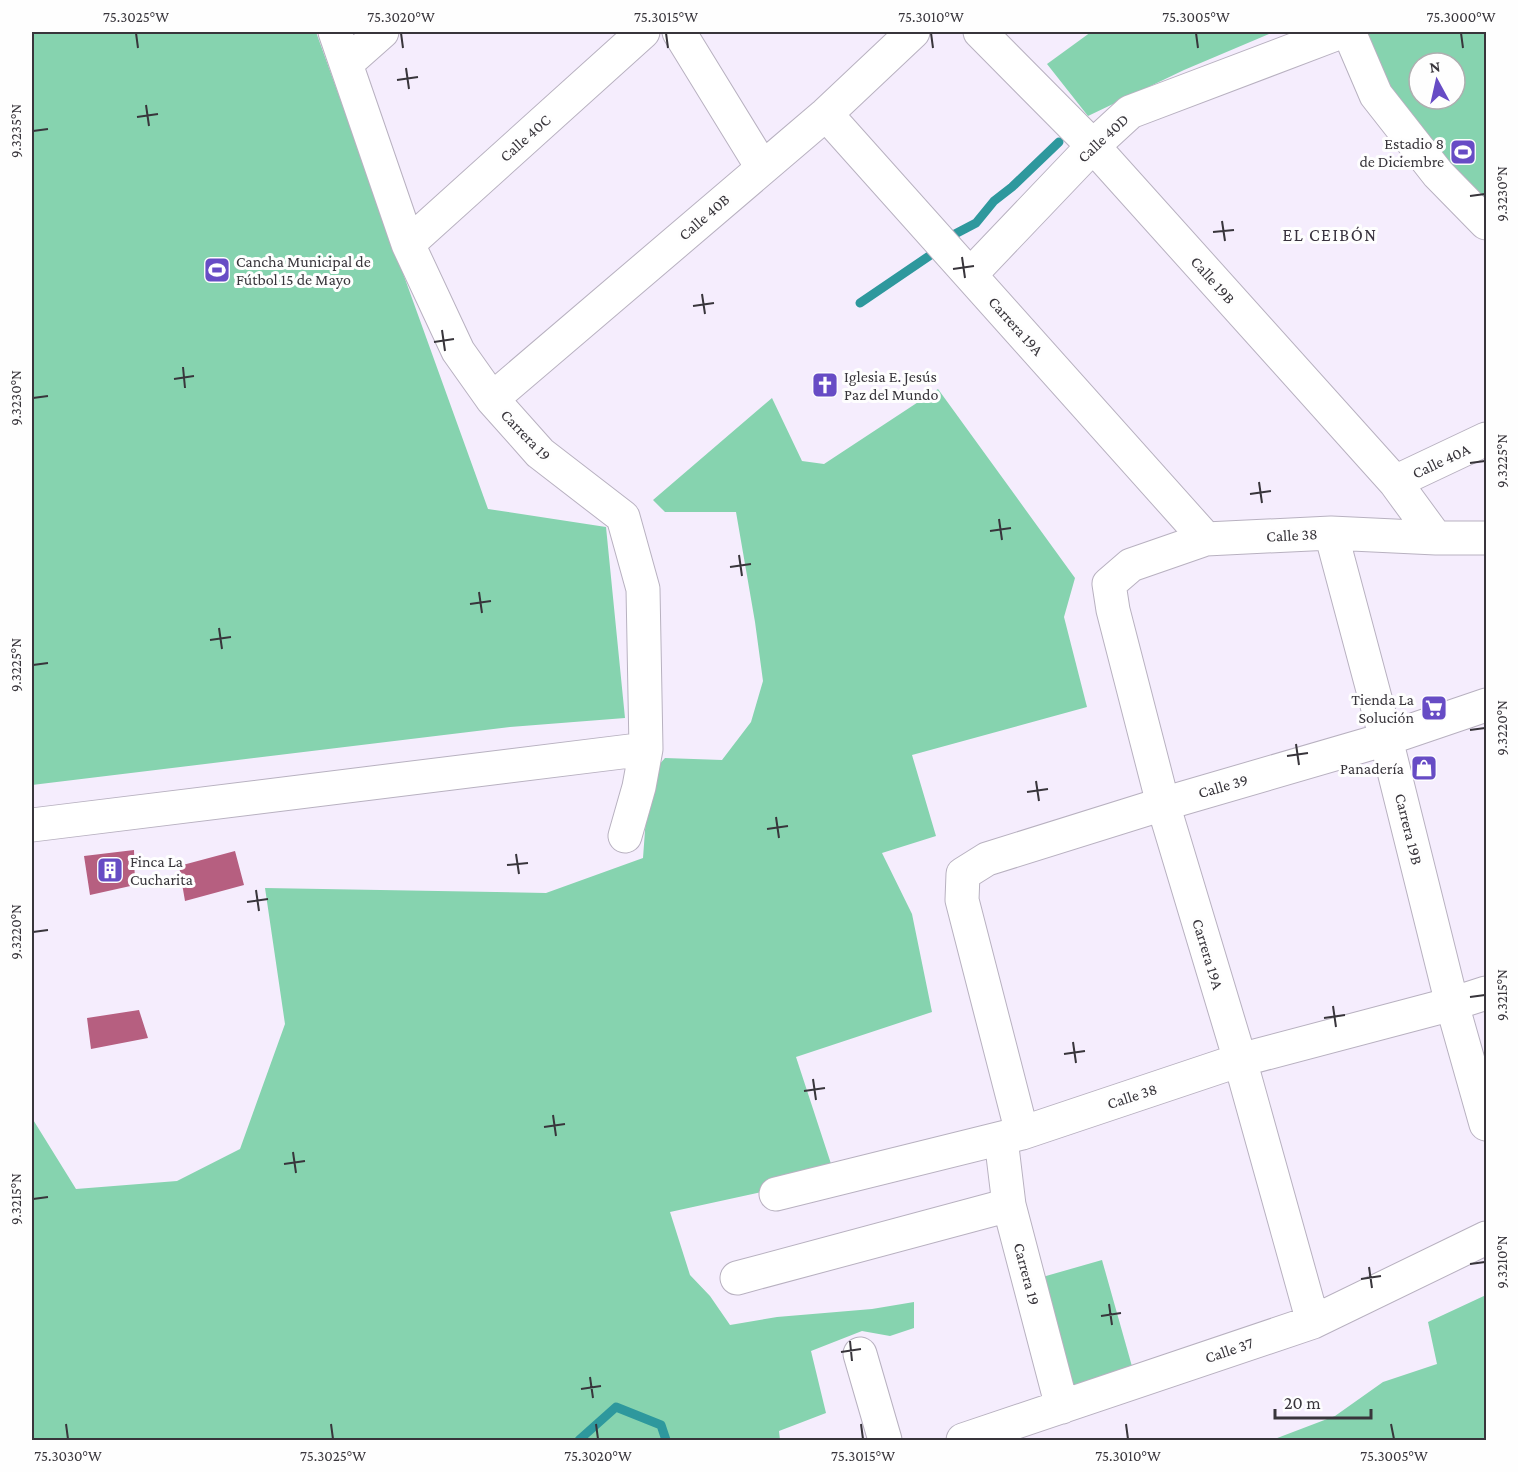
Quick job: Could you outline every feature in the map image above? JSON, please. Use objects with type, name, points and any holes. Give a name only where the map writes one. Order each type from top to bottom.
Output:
[{"type":"street","name":"Carrera 19","points":[[335,32],[408,244],[458,351],[492,399],[540,453],[623,517],[643,589],[646,749],[639,787],[625,836]]},
{"type":"street","points":[[347,63],[382,32]]},
{"type":"street","name":"Calle 40C","points":[[408,244],[643,32]]},
{"type":"street","points":[[679,32],[762,167]]},
{"type":"street","name":"Calle 40B","points":[[492,399],[826,114],[913,32]]},
{"type":"street","name":"Calle 19B","points":[[980,32],[1093,146],[1395,482],[1436,538]]},
{"type":"street","name":"Calle 40D","points":[[970,275],[1093,146],[1130,112],[1341,32]]},
{"type":"street","points":[[1349,32],[1376,95],[1438,174],[1486,223]]},
{"type":"street","name":"Carrera 19A","points":[[826,114],[1206,539]]},
{"type":"street","name":"Calle 40A","points":[[1395,482],[1486,439]]},
{"type":"street","name":"Calle 38","points":[[1109,584],[1131,565],[1206,539],[1332,533],[1486,538]]},
{"type":"street","name":"Carrera 19B","points":[[1332,533],[1452,1004],[1486,1124]]},
{"type":"street","name":"Carrera 19A","points":[[1109,584],[1113,610],[1163,804],[1240,1060],[1313,1322]]},
{"type":"street","name":"Calle 39","points":[[963,874],[987,859],[1163,804],[1386,739],[1486,705]]},
{"type":"street","points":[[32,825],[646,749]]},
{"type":"street","name":"Carrera 19","points":[[963,874],[962,900],[1011,1136],[1009,1205],[1062,1407]]},
{"type":"street","name":"Calle 38","points":[[776,1194],[1011,1136],[1240,1060],[1486,993]]},
{"type":"street","points":[[737,1278],[1009,1205]]},
{"type":"street","name":"Calle 37","points":[[963,1440],[1313,1322],[1486,1238]]},
{"type":"street","points":[[861,1354],[885,1440]]},
{"type":"green space","name":"Cancha Municipal de Fútbol 15 de Mayo","points":[[32,32],[316,32],[488,509],[606,527],[625,718],[510,727],[32,785]]},
{"type":"green space","points":[[1091,32],[1274,32],[1184,70],[1088,116],[1047,64]]},
{"type":"green space","name":"Estadio 8 de Diciembre","points":[[1359,32],[1486,32],[1486,205],[1377,79]]},
{"type":"green space","points":[[938,389],[1075,578],[1064,617],[1087,707],[912,755],[936,836],[882,853],[912,914],[932,1012],[796,1057],[835,1176],[670,1212],[690,1275],[710,1296],[730,1325],[777,1317],[872,1309],[914,1302],[914,1328],[890,1336],[862,1331],[811,1351],[826,1413],[779,1431],[780,1440],[32,1440],[32,1118],[76,1189],[177,1181],[240,1149],[285,1024],[265,888],[546,893],[643,858],[649,776],[665,758],[722,760],[751,722],[763,681],[736,512],[665,512],[653,500],[772,398],[802,461],[824,464]]},
{"type":"green space","points":[[1102,1260],[1135,1377],[1056,1400],[1032,1280]]},
{"type":"green space","points":[[1486,1295],[1486,1440],[1272,1440],[1335,1416],[1383,1382],[1437,1364],[1428,1322]]},
{"type":"building","name":"Finca La Cucharita","points":[[134,850],[135,885],[90,895],[84,856]]},
{"type":"building","points":[[235,851],[244,885],[185,901],[179,866]]},
{"type":"building","points":[[139,1010],[148,1038],[91,1049],[87,1018]]},
{"type":"waterway","points":[[955,234],[976,223],[994,201],[1059,142]]},
{"type":"waterway","points":[[860,303],[935,252]]},
{"type":"waterway","points":[[579,1440],[616,1407],[661,1425],[666,1440]]},
{"type":"place","name":"Estadio 8 de Diciembre","points":[[1463,152]]},
{"type":"place","name":"Cancha Municipal de Fútbol 15 de Mayo","points":[[217,270]]},
{"type":"place","name":"Iglesia E. Jesús Paz del Mundo","points":[[825,385]]},
{"type":"place","name":"Tienda La Solución","points":[[1434,708]]},
{"type":"place","name":"Panadería","points":[[1424,768]]},
{"type":"place","name":"Finca La Cucharita","points":[[110,870]]},
{"type":"district","name":"EL CEIBÓN","points":[[1330,235]]}]
